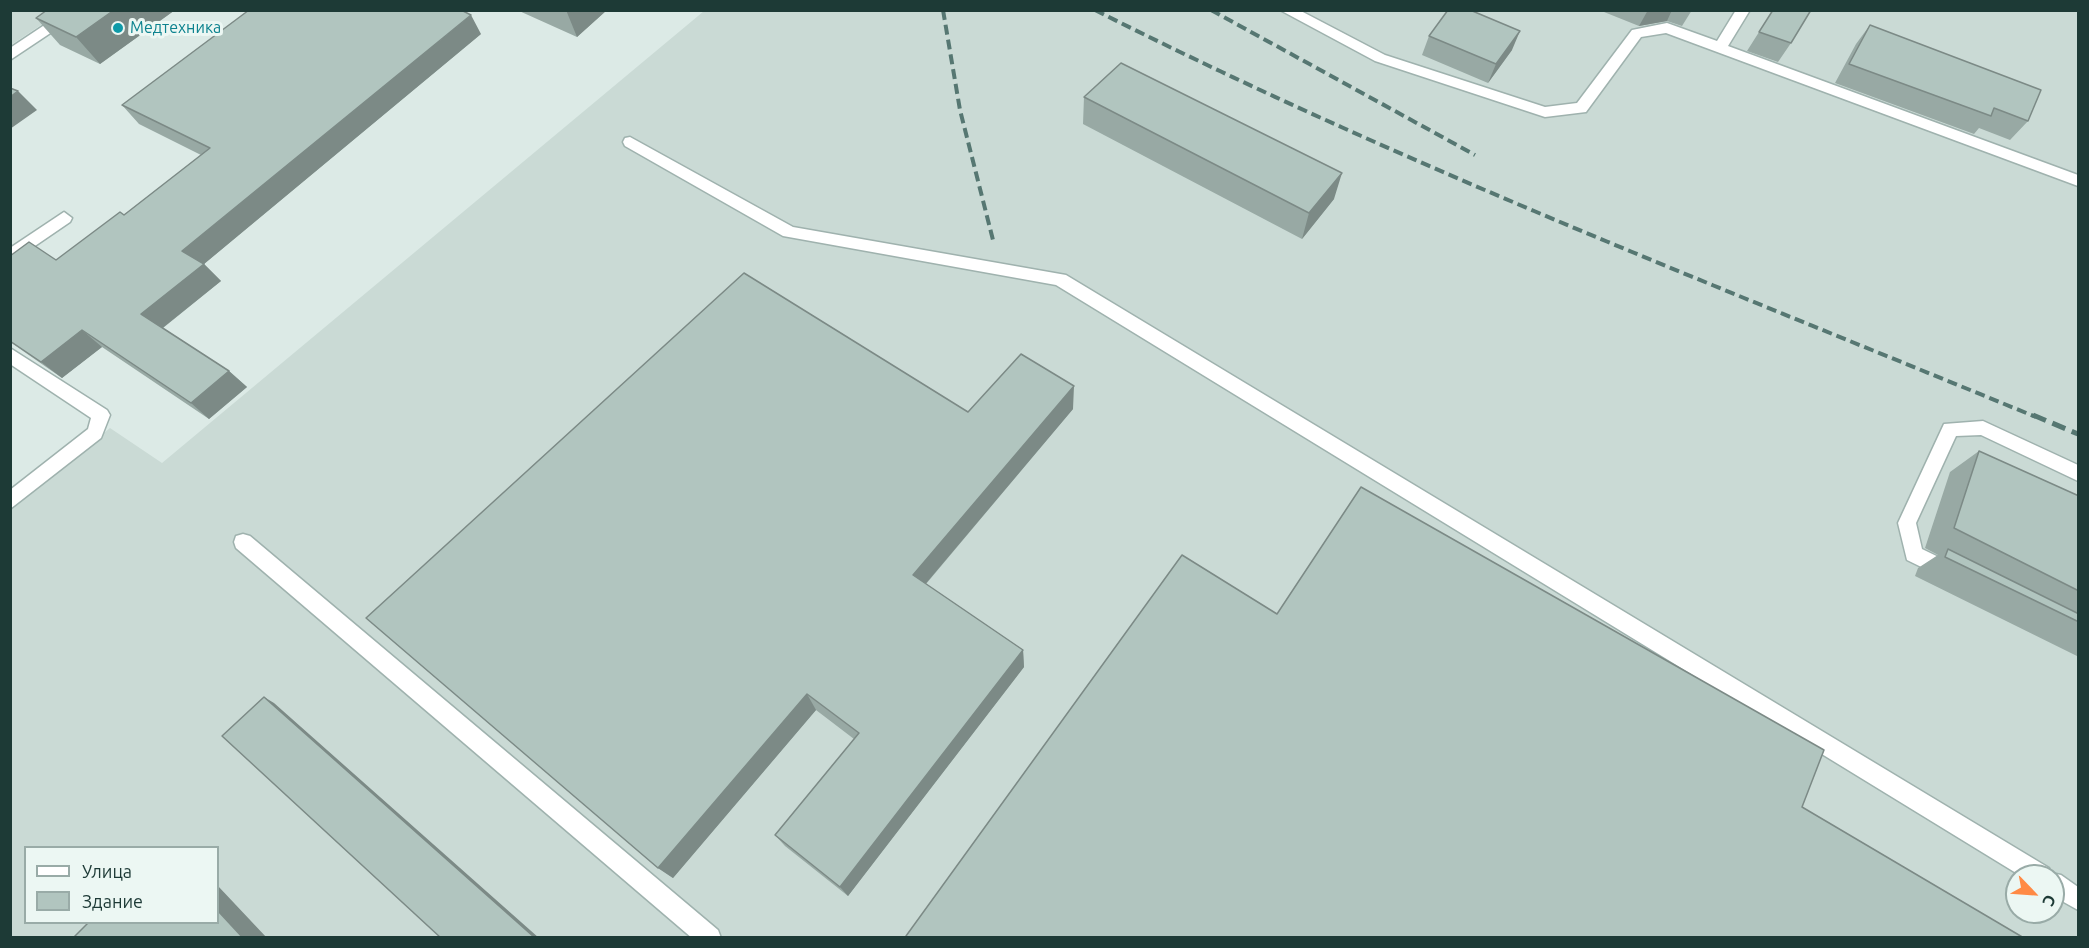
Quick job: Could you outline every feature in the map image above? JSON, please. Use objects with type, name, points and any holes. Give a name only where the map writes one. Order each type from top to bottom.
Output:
[{"type":"street","points":[[10,55],[78,10]]},
{"type":"street","points":[[1287,10],[1380,58],[1545,112],[1581,108],[1637,33],[1667,28],[2079,180]]},
{"type":"street","points":[[1720,48],[1743,10]]},
{"type":"street","points":[[630,142],[789,232],[1060,279],[2021,864]]},
{"type":"street","points":[[10,257],[64,218]]},
{"type":"street","points":[[10,356],[101,415],[95,434],[10,501]]},
{"type":"street","points":[[1966,580],[1914,554],[1907,523],[1950,429],[1983,428],[2079,473]]},
{"type":"street","points":[[243,542],[710,938]]},
{"type":"street","points":[[2065,890],[2079,899]]},
{"type":"shaded area","points":[[11,11],[62,11],[11,45]]},
{"type":"shaded area","points":[[704,11],[2078,11],[2078,937],[11,938],[11,510],[110,428],[162,463]]},
{"type":"building","points":[[47,10],[114,10],[76,37],[36,18]]},
{"type":"building","points":[[249,10],[461,10],[471,15],[182,251],[204,264],[141,314],[229,371],[191,403],[82,330],[41,362],[10,341],[10,256],[29,242],[56,260],[120,212],[124,215],[210,148],[122,105]]},
{"type":"building","points":[[1448,10],[1470,10],[1520,31],[1496,64],[1429,36]]},
{"type":"building","points":[[1773,10],[1811,10],[1791,43],[1759,32]]},
{"type":"building","points":[[1870,25],[2041,90],[2028,121],[1994,108],[1991,116],[1849,64]]},
{"type":"building","points":[[1121,63],[1342,173],[1309,213],[1084,97]]},
{"type":"building","points":[[10,88],[18,91],[10,97]]},
{"type":"building","points":[[744,273],[968,412],[1021,354],[1074,386],[913,575],[1023,650],[840,887],[775,835],[859,733],[807,694],[658,868],[366,618]]},
{"type":"building","points":[[1979,451],[2079,496],[2079,591],[1954,528]]},
{"type":"building","points":[[1361,487],[1824,750],[1802,807],[2024,938],[908,938],[906,936],[1182,555],[1277,614]]},
{"type":"building","points":[[1948,549],[2079,614],[2079,622],[1945,557]]},
{"type":"building","points":[[264,697],[535,938],[441,938],[222,736]]},
{"type":"building","points":[[219,912],[243,938],[73,938],[87,924],[219,924]]},
{"type":"railway","points":[[943,10],[960,110],[993,240]]},
{"type":"railway","points":[[1095,10],[1210,66],[1443,172],[1680,272],[2036,417]]},
{"type":"railway","points":[[1211,10],[1475,155]]},
{"type":"railway","points":[[2033,415],[2078,434]]},
{"type":"place","name":"Медтехника","points":[[118,28]]}]
